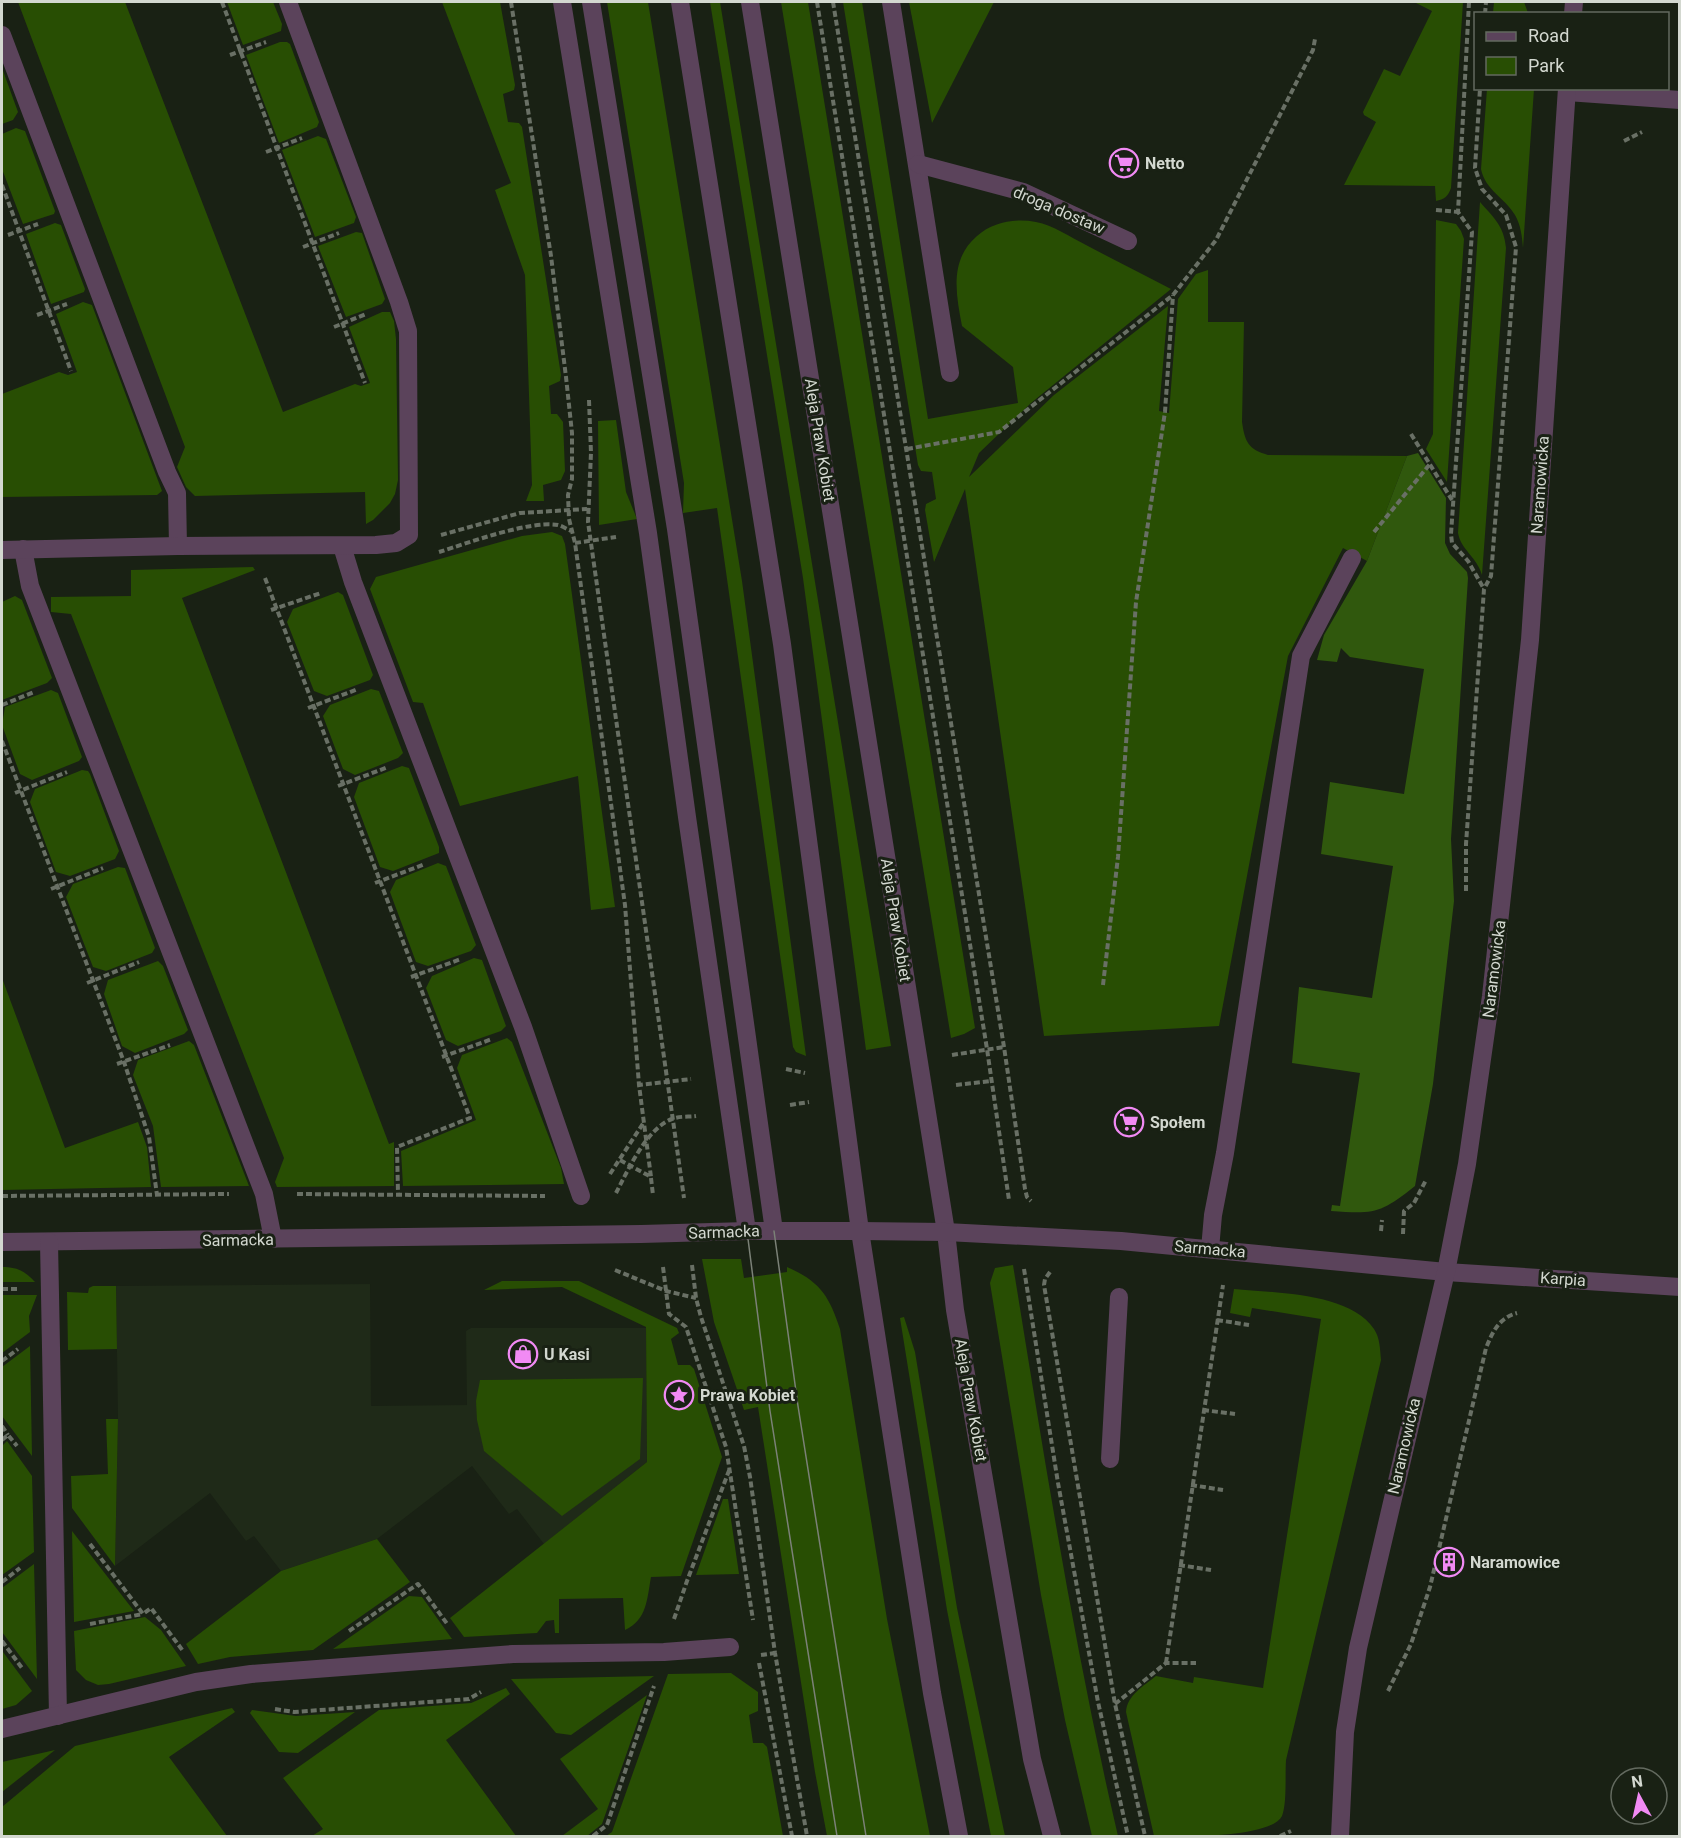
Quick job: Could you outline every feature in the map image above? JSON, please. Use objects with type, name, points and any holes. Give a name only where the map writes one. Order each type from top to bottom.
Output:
[{"type":"street","points":[[2,550],[178,546],[376,546],[396,543],[409,535],[408,331],[288,2]]},
{"type":"street","points":[[562,2],[648,533],[747,1231]]},
{"type":"street","points":[[591,2],[676,529],[774,1231]]},
{"type":"street","points":[[680,2],[782,644],[860,1231],[932,1693],[959,1836]]},
{"type":"street","name":"Aleja Praw Kobiet","points":[[750,2],[946,1232],[955,1310],[1030,1747],[1052,1836]]},
{"type":"street","points":[[891,2],[950,373]]},
{"type":"street","points":[[2,35],[162,460],[177,493],[178,546]]},
{"type":"street","points":[[1567,90],[1680,100]]},
{"type":"street","name":"Naramowicka","points":[[1338,1835],[1345,1732],[1358,1648],[1446,1272],[1467,1164],[1491,996],[1530,640],[1567,90]]},
{"type":"street","name":"droga dostaw","points":[[918,164],[1023,192],[1128,241]]},
{"type":"street","points":[[342,546],[353,582],[523,1027],[580,1196]]},
{"type":"street","points":[[23,549],[30,586],[264,1194],[273,1239]]},
{"type":"street","points":[[1210,1249],[1213,1215],[1225,1153],[1301,656],[1352,558]]},
{"type":"street","name":"Sarmacka","points":[[2,1242],[747,1231],[946,1232],[1121,1241],[1446,1272]]},
{"type":"street","points":[[49,1242],[58,1716]]},
{"type":"street","name":"Karpia","points":[[1446,1272],[1680,1287]]},
{"type":"street","points":[[1110,1459],[1119,1297]]},
{"type":"street","points":[[2,1729],[196,1682],[251,1674],[513,1654],[664,1652],[730,1647]]},
{"type":"path","points":[[222,2],[365,383]]},
{"type":"path","points":[[511,2],[551,256],[566,377],[572,433],[572,479],[568,495],[571,531],[575,543],[625,905],[639,1085],[653,1195]]},
{"type":"path","points":[[818,2],[1011,1210]]},
{"type":"path","points":[[833,2],[1004,1047],[1025,1189],[1027,1197],[1038,1204]]},
{"type":"path","points":[[1469,2],[1458,212],[1472,232],[1452,543],[1468,561],[1484,589]]},
{"type":"path","points":[[907,449],[999,432],[1173,295],[1216,240],[1313,50],[1315,39]]},
{"type":"path","points":[[1465,902],[1466,844],[1484,589],[1491,576],[1516,247],[1506,215],[1482,189],[1475,168],[1480,90]]},
{"type":"path","points":[[2,185],[71,372]]},
{"type":"path","points":[[1436,210],[1458,212]]},
{"type":"path","points":[[1103,985],[1118,857],[1136,602],[1165,412],[1173,295]]},
{"type":"path","points":[[588,394],[591,453],[587,510],[590,541],[682,1182]]},
{"type":"path","points":[[1411,434],[1453,501]]},
{"type":"path","points":[[1352,558],[1430,464]]},
{"type":"path","points":[[409,535],[424,540],[520,513],[569,509],[587,510]]},
{"type":"path","points":[[409,535],[433,553],[522,528],[560,525],[571,531]]},
{"type":"path","points":[[575,543],[622,536]]},
{"type":"path","points":[[263,572],[470,1118],[398,1147],[398,1193]]},
{"type":"path","points":[[271,610],[353,582]]},
{"type":"path","points":[[308,708],[390,677]]},
{"type":"path","points":[[2,741],[17,791],[57,887],[124,1062],[149,1137],[157,1195]]},
{"type":"path","points":[[338,786],[420,754]]},
{"type":"path","points":[[17,791],[97,760]]},
{"type":"path","points":[[375,883],[457,851]]},
{"type":"path","points":[[51,889],[134,856]]},
{"type":"path","points":[[411,977],[493,948]]},
{"type":"path","points":[[87,984],[170,950]]},
{"type":"path","points":[[442,1057],[523,1027]]},
{"type":"path","points":[[117,1064],[202,1032]]},
{"type":"path","points":[[949,1055],[1004,1047]]},
{"type":"path","points":[[639,1085],[698,1078]]},
{"type":"path","points":[[954,1085],[992,1081]]},
{"type":"path","points":[[784,1106],[816,1101]]},
{"type":"path","points":[[672,1119],[646,1140],[615,1194],[573,1234],[594,1260],[608,1268],[666,1290],[696,1298]]},
{"type":"path","points":[[290,1194],[580,1196],[603,1183],[644,1122]]},
{"type":"path","points":[[620,1160],[651,1178]]},
{"type":"path","points":[[1405,1221],[1404,1211],[1414,1203],[1427,1177]]},
{"type":"path","points":[[2,1196],[239,1194]]},
{"type":"path","points":[[1381,1232],[1382,1220]]},
{"type":"path","points":[[662,1259],[669,1314],[686,1327],[726,1446],[753,1621]]},
{"type":"path","points":[[691,1259],[696,1298],[744,1446],[775,1653],[807,1836]]},
{"type":"path","points":[[1022,1260],[1058,1483],[1098,1702],[1128,1836]]},
{"type":"path","points":[[1059,1270],[1047,1274],[1044,1285],[1115,1704],[1145,1836]]},
{"type":"path","points":[[1166,1663],[1191,1485],[1224,1281]]},
{"type":"path","points":[[1384,1700],[1405,1658],[1430,1587],[1486,1348],[1492,1332],[1502,1319],[1520,1312]]},
{"type":"path","points":[[1217,1320],[1249,1325]]},
{"type":"path","points":[[1203,1410],[1235,1414]]},
{"type":"path","points":[[2,1426],[8,1435]]},
{"type":"path","points":[[664,1652],[687,1581],[730,1467]]},
{"type":"path","points":[[1191,1485],[1223,1490]]},
{"type":"path","points":[[86,1538],[143,1614]]},
{"type":"path","points":[[2,1582],[26,1564]]},
{"type":"path","points":[[1179,1565],[1211,1570]]},
{"type":"path","points":[[342,1636],[420,1583],[449,1626]]},
{"type":"path","points":[[86,1624],[143,1614],[153,1607],[185,1655]]},
{"type":"path","points":[[2,1641],[28,1676]]},
{"type":"path","points":[[775,1653],[758,1656],[792,1836]]},
{"type":"path","points":[[1115,1704],[1166,1663],[1196,1663]]},
{"type":"path","points":[[593,1836],[607,1825],[657,1678]]},
{"type":"path","points":[[273,1708],[294,1712],[469,1699],[488,1689]]},
{"type":"path","points":[[1280,1836],[1291,1831]]},
{"type":"shaded area","points":[[370,1284],[371,1406],[467,1405],[466,1331],[471,1328],[646,1328],[647,1462],[544,1544],[517,1509],[509,1514],[472,1466],[377,1539],[281,1571],[254,1536],[246,1541],[210,1493],[115,1566],[118,1419],[116,1286]]},
{"type":"green space","points":[[18,2],[125,2],[283,412],[355,384],[361,386],[370,383],[349,327],[382,312],[390,312],[394,321],[396,339],[398,480],[390,503],[373,520],[366,524],[365,492],[195,496],[186,487],[177,467],[185,447]]},
{"type":"green space","points":[[227,2],[273,2],[282,24],[281,31],[243,45]]},
{"type":"green space","points":[[442,2],[500,2],[515,85],[514,90],[503,94],[508,122],[519,123],[522,127],[561,375],[560,381],[549,386],[551,414],[557,414],[563,422],[565,471],[561,480],[543,485],[544,501],[526,501],[532,485],[525,275],[495,190],[511,183]]},
{"type":"green space","points":[[607,2],[648,2],[742,581],[806,1056],[796,1052],[793,1047],[717,508],[683,513],[684,483]]},
{"type":"green space","points":[[710,2],[720,2],[891,1046],[866,1050],[803,578]]},
{"type":"green space","points":[[781,2],[808,2],[975,1028],[951,1038]]},
{"type":"green space","points":[[843,2],[862,2],[928,419],[1018,403],[1013,367],[962,326],[960,314],[957,290],[958,267],[968,245],[990,227],[1012,221],[1028,221],[1049,226],[1171,289],[1031,403],[979,453],[969,477],[1054,395],[1168,306],[1159,411],[1169,413],[1178,299],[1196,274],[1208,270],[1208,322],[1244,322],[1242,422],[1246,440],[1252,447],[1268,455],[1407,456],[1367,561],[1343,548],[1288,656],[1219,1026],[1044,1036],[965,489],[934,562],[925,510],[926,504],[936,499],[932,472],[921,471],[918,465]]},
{"type":"green space","points":[[909,2],[994,2],[932,123]]},
{"type":"green space","points":[[1414,2],[1463,2],[1451,188],[1449,194],[1436,201],[1435,186],[1344,185],[1376,122],[1363,112],[1384,69],[1400,76],[1432,11]]},
{"type":"green space","points":[[1494,2],[1524,2],[1528,12],[1493,12]]},
{"type":"green space","points":[[280,42],[290,44],[319,122],[317,127],[279,143],[246,55]]},
{"type":"green space","points":[[2,68],[18,112],[13,120],[2,124]]},
{"type":"green space","points":[[1487,90],[1534,90],[1523,248],[1522,235],[1515,215],[1487,183],[1481,169]]},
{"type":"green space","points":[[16,128],[25,131],[55,211],[54,214],[23,224],[2,169],[2,134]]},
{"type":"green space","points":[[318,136],[326,139],[356,217],[354,223],[315,237],[282,150]]},
{"type":"green space","points":[[1480,202],[1501,228],[1506,248],[1482,575],[1477,563],[1462,544],[1458,533]]},
{"type":"green space","points":[[1436,220],[1456,224],[1464,239],[1447,482],[1426,449],[1433,434]]},
{"type":"green space","points":[[55,223],[61,225],[85,289],[84,292],[51,304],[26,234]]},
{"type":"green space","points":[[356,232],[362,233],[385,299],[382,304],[346,317],[318,246]]},
{"type":"green space","points":[[83,302],[92,305],[162,491],[157,495],[2,497],[2,394],[59,372],[68,375],[77,372],[56,314]]},
{"type":"green space","points":[[616,420],[626,492],[637,519],[599,525],[598,421]]},
{"type":"green space","points":[[1418,453],[1446,498],[1445,543],[1450,554],[1467,572],[1468,578],[1451,839],[1454,901],[1433,1084],[1415,1186],[1393,1202],[1376,1210],[1331,1211],[1332,1205],[1340,1206],[1360,1073],[1292,1063],[1299,987],[1372,998],[1393,866],[1321,854],[1330,782],[1404,794],[1424,669],[1350,657],[1341,648],[1337,662],[1317,660],[1324,635],[1367,561],[1407,456]]},
{"type":"green space","points":[[552,532],[562,536],[565,544],[615,907],[591,910],[578,776],[460,806],[423,703],[413,702],[370,589],[376,577],[522,536]]},
{"type":"green space","points":[[253,567],[255,570],[182,598],[389,1144],[394,1142],[394,1186],[277,1187],[275,1182],[284,1158],[71,614],[51,612],[51,597],[131,596],[131,570]]},
{"type":"green space","points":[[338,592],[343,595],[373,675],[370,680],[327,696],[314,691],[287,622],[293,609]]},
{"type":"green space","points":[[15,596],[22,600],[52,678],[47,683],[2,700],[2,602]]},
{"type":"green space","points":[[371,689],[379,691],[403,753],[398,758],[355,775],[343,769],[323,716],[330,705]]},
{"type":"green space","points":[[51,690],[58,693],[82,757],[79,761],[32,780],[20,774],[2,725],[5,707]]},
{"type":"green space","points":[[402,766],[409,768],[439,847],[439,853],[393,871],[380,867],[354,797],[359,783]]},
{"type":"green space","points":[[82,770],[90,774],[119,851],[115,859],[70,876],[56,872],[30,802],[35,789]]},
{"type":"green space","points":[[438,863],[446,866],[476,945],[471,951],[428,966],[416,962],[390,892],[396,880]]},
{"type":"green space","points":[[118,867],[125,868],[155,948],[152,953],[106,971],[93,967],[66,897],[73,884]]},
{"type":"green space","points":[[474,958],[482,960],[506,1026],[501,1031],[458,1046],[446,1040],[426,988],[432,976]]},
{"type":"green space","points":[[158,961],[163,966],[188,1030],[184,1034],[135,1053],[122,1046],[104,994],[108,980]]},
{"type":"green space","points":[[2,978],[65,1148],[138,1122],[147,1147],[151,1187],[2,1190]]},
{"type":"green space","points":[[507,1038],[512,1042],[561,1168],[564,1184],[403,1186],[401,1151],[476,1120],[457,1068],[462,1055]]},
{"type":"green space","points":[[189,1041],[194,1045],[249,1186],[161,1187],[153,1126],[133,1075],[138,1060]]},
{"type":"green space","points":[[702,1259],[741,1259],[744,1278],[787,1272],[787,1267],[807,1278],[821,1290],[836,1317],[840,1329],[887,1619],[930,1836],[827,1836],[758,1407],[744,1410],[714,1322]]},
{"type":"green space","points":[[1013,1265],[1048,1480],[1087,1694],[1118,1836],[1092,1836],[1065,1720],[1041,1595],[990,1283],[995,1268]]},
{"type":"green space","points":[[2,1267],[20,1270],[35,1282],[2,1282]]},
{"type":"green space","points":[[502,1281],[579,1281],[677,1328],[679,1333],[671,1339],[678,1365],[690,1365],[694,1369],[722,1457],[681,1576],[651,1577],[642,1615],[638,1621],[625,1630],[623,1598],[559,1599],[559,1633],[555,1633],[554,1620],[546,1621],[537,1633],[464,1637],[450,1618],[647,1462],[646,1327],[562,1287],[484,1290]]},
{"type":"green space","points":[[116,1286],[117,1349],[68,1350],[67,1292],[88,1293],[89,1288]]},
{"type":"green space","points":[[1234,1289],[1310,1297],[1347,1308],[1362,1317],[1376,1332],[1381,1360],[1286,1760],[1282,1816],[1261,1829],[1244,1832],[1203,1836],[1154,1836],[1126,1712],[1127,1706],[1137,1691],[1156,1676],[1193,1683],[1194,1677],[1263,1688],[1321,1319],[1252,1308],[1250,1317],[1230,1313]]},
{"type":"green space","points":[[2,1295],[37,1295],[29,1316],[30,1332],[2,1353]]},
{"type":"green space","points":[[904,1317],[915,1352],[957,1608],[1005,1836],[991,1836],[947,1610],[900,1318]]},
{"type":"green space","points":[[30,1346],[32,1456],[2,1416],[2,1367]]},
{"type":"green space","points":[[643,1378],[640,1459],[562,1516],[484,1451],[477,1420],[476,1401],[480,1380]]},
{"type":"green space","points":[[106,1419],[118,1419],[115,1566],[72,1508],[71,1476],[108,1474]]},
{"type":"green space","points":[[7,1441],[32,1476],[34,1552],[2,1575],[2,1446]]},
{"type":"green space","points":[[723,1499],[728,1499],[739,1574],[696,1575]]},
{"type":"green space","points":[[72,1531],[134,1611],[74,1622]]},
{"type":"green space","points":[[377,1539],[410,1582],[313,1650],[230,1657],[198,1664],[186,1644],[281,1571]]},
{"type":"green space","points":[[34,1564],[37,1679],[2,1632],[2,1588]]},
{"type":"green space","points":[[409,1596],[422,1597],[452,1639],[333,1649]]},
{"type":"green space","points":[[145,1617],[161,1630],[186,1666],[98,1685],[86,1680],[76,1670],[74,1631]]},
{"type":"green space","points":[[3,1652],[32,1691],[16,1705],[2,1709]]},
{"type":"green space","points":[[731,1673],[758,1692],[758,1711],[749,1715],[753,1743],[763,1743],[767,1747],[783,1836],[606,1836],[612,1832],[668,1674]]},
{"type":"green space","points":[[654,1676],[571,1735],[556,1733],[511,1679]]},
{"type":"green space","points":[[506,1688],[510,1694],[446,1740],[516,1836],[312,1836],[323,1829],[283,1778],[379,1710],[471,1703]]},
{"type":"green space","points":[[647,1695],[602,1824],[587,1836],[562,1836],[598,1809],[560,1759]]},
{"type":"green space","points":[[232,1708],[235,1712],[169,1757],[227,1836],[2,1836],[2,1807],[75,1746]]},
{"type":"green space","points":[[252,1710],[296,1716],[355,1712],[298,1753],[279,1752],[250,1713]]},
{"type":"green space","points":[[55,1750],[2,1792],[2,1762]]},
{"type":"tram line","points":[[747,1231],[770,1411],[837,1836]]},
{"type":"tram line","points":[[774,1231],[798,1406],[866,1836]]},
{"type":"place","name":"Netto","points":[[1124,163]]},
{"type":"place","name":"Społem","points":[[1129,1122]]},
{"type":"place","name":"U Kasi","points":[[523,1354]]},
{"type":"place","name":"Prawa Kobiet","points":[[679,1395]]},
{"type":"place","name":"Naramowice","points":[[1449,1562]]}]
